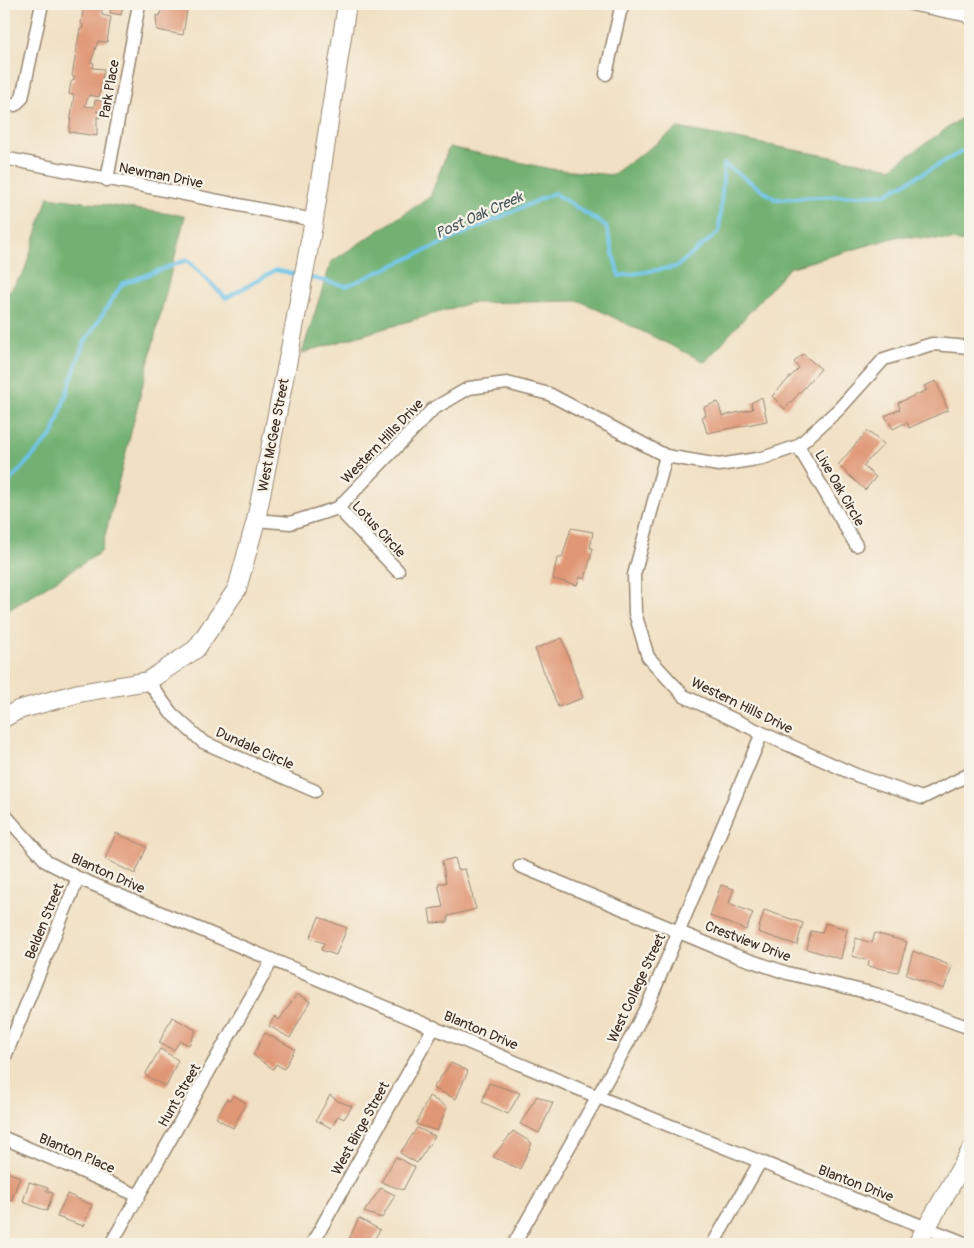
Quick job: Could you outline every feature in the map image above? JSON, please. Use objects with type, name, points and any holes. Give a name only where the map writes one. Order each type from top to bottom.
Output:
[{"type":"street","points":[[4,103],[15,105],[22,98],[42,4]]},
{"type":"street","name":"Park Place","points":[[107,180],[140,4]]},
{"type":"street","name":"West McGee Street","points":[[4,718],[18,710],[79,693],[148,681],[196,649],[237,589],[256,520],[310,243],[347,4]]},
{"type":"street","points":[[606,74],[620,12],[624,4]]},
{"type":"street","points":[[911,4],[965,15],[970,18]]},
{"type":"street","name":"Newman Drive","points":[[4,158],[314,220]]},
{"type":"street","name":"Western Hills Drive","points":[[256,520],[290,523],[338,508],[433,409],[469,388],[507,383],[550,394],[666,456],[719,465],[763,458],[798,446],[839,409],[884,359],[932,344],[970,347]]},
{"type":"street","name":"Live Oak Circle","points":[[798,446],[856,545]]},
{"type":"street","name":"Western Hills Drive","points":[[666,456],[634,575],[636,613],[648,657],[684,696],[856,774],[922,798],[970,774]]},
{"type":"street","name":"Lotus Circle","points":[[338,508],[398,571]]},
{"type":"street","name":"Dundale Circle","points":[[148,681],[171,713],[203,742],[315,791]]},
{"type":"street","name":"West College Street","points":[[514,1244],[645,1010],[762,733]]},
{"type":"street","name":"Blanton Drive","points":[[4,814],[47,862],[78,878],[434,1026],[598,1097],[967,1244]]},
{"type":"street","name":"Crestview Drive","points":[[520,866],[737,956],[787,973],[875,994],[970,1028]]},
{"type":"street","name":"Belden Street","points":[[4,1059],[78,878]]},
{"type":"street","name":"Hunt Street","points":[[111,1244],[272,960]]},
{"type":"street","name":"West Birge Street","points":[[312,1244],[434,1026]]},
{"type":"street","name":"Blanton Place","points":[[4,1138],[138,1196]]},
{"type":"street","points":[[917,1244],[970,1152]]},
{"type":"street","points":[[713,1244],[760,1162]]},
{"type":"green space","points":[[970,112],[970,242],[900,236],[789,268],[705,362],[580,301],[470,303],[302,353],[331,262],[430,197],[449,147],[551,169],[612,175],[678,128],[891,168]]},
{"type":"green space","points":[[48,197],[185,216],[101,552],[4,613],[4,298],[24,272]]},
{"type":"building","points":[[84,4],[102,4],[102,15],[111,17],[107,42],[98,41],[91,62],[94,63],[93,68],[104,69],[99,97],[89,95],[85,106],[94,107],[95,100],[106,102],[104,113],[96,111],[101,113],[100,118],[97,117],[97,136],[69,132],[74,95],[69,94],[71,82],[74,80],[72,76],[80,29],[83,26],[81,23]]},
{"type":"building","points":[[111,4],[123,6],[121,15],[110,13]]},
{"type":"building","points":[[162,4],[188,4],[183,35],[157,30],[156,15],[160,16]]},
{"type":"building","points":[[803,354],[821,369],[785,409],[772,396],[799,368],[794,362]]},
{"type":"building","points":[[936,381],[948,410],[909,428],[907,422],[893,429],[885,416],[900,409],[898,403],[927,390],[924,386]]},
{"type":"building","points":[[762,397],[767,421],[707,433],[702,416],[706,416],[704,407],[718,402],[722,416],[753,409],[751,403]]},
{"type":"building","points":[[867,431],[884,444],[863,466],[876,477],[865,490],[838,465]]},
{"type":"building","points":[[571,528],[593,532],[590,548],[593,548],[585,579],[580,577],[577,585],[553,579],[557,558],[562,558]]},
{"type":"building","points":[[562,638],[583,698],[558,707],[535,649]]},
{"type":"building","points":[[116,833],[147,847],[135,874],[105,859]]},
{"type":"building","points":[[455,858],[458,870],[465,869],[476,909],[448,916],[448,922],[431,923],[429,909],[443,907],[438,883],[446,883],[442,861]]},
{"type":"building","points":[[721,885],[734,889],[729,903],[753,913],[746,930],[710,916]]},
{"type":"building","points":[[764,910],[803,923],[797,945],[758,932]]},
{"type":"building","points":[[319,917],[347,928],[336,955],[321,950],[324,943],[310,938]]},
{"type":"building","points":[[825,923],[847,929],[841,959],[807,949],[811,931],[822,933]]},
{"type":"building","points":[[875,933],[907,942],[898,972],[868,966],[869,961],[852,956],[856,938],[872,943]]},
{"type":"building","points":[[913,951],[952,966],[944,989],[906,975]]},
{"type":"building","points":[[297,994],[310,1001],[290,1038],[269,1026],[275,1016],[279,1020]]},
{"type":"building","points":[[172,1017],[196,1030],[189,1045],[180,1041],[174,1050],[159,1043]]},
{"type":"building","points":[[265,1033],[295,1049],[284,1069],[276,1064],[273,1069],[253,1055]]},
{"type":"building","points":[[160,1049],[178,1060],[166,1087],[145,1075]]},
{"type":"building","points":[[451,1063],[468,1071],[456,1099],[433,1088]]},
{"type":"building","points":[[489,1083],[520,1093],[508,1114],[482,1102]]},
{"type":"building","points":[[233,1095],[246,1103],[233,1128],[216,1118],[227,1099],[230,1101]]},
{"type":"building","points":[[330,1095],[338,1101],[352,1106],[344,1119],[338,1116],[331,1128],[316,1120]]},
{"type":"building","points":[[429,1096],[447,1107],[437,1131],[416,1124]]},
{"type":"building","points":[[537,1096],[553,1103],[539,1133],[520,1124]]},
{"type":"building","points":[[417,1128],[435,1136],[417,1163],[400,1153]]},
{"type":"building","points":[[513,1131],[532,1143],[520,1169],[493,1157]]},
{"type":"building","points":[[396,1157],[415,1167],[403,1190],[381,1182]]},
{"type":"building","points":[[4,1171],[20,1177],[11,1201],[4,1198]]},
{"type":"building","points":[[29,1182],[48,1188],[46,1191],[53,1193],[47,1211],[23,1202]]},
{"type":"building","points":[[381,1188],[395,1195],[382,1218],[364,1212]]},
{"type":"building","points":[[67,1194],[92,1205],[83,1226],[57,1217]]},
{"type":"building","points":[[359,1218],[380,1230],[371,1244],[347,1243]]},
{"type":"waterway","name":"Post Oak Creek","points":[[307,277],[347,286],[554,193],[606,226],[619,276],[676,267],[719,232],[724,164],[775,199],[886,194],[970,147]]},
{"type":"waterway","name":"Post Oak Creek","points":[[4,487],[53,434],[83,345],[122,284],[187,260],[226,298],[276,270],[298,275]]}]
